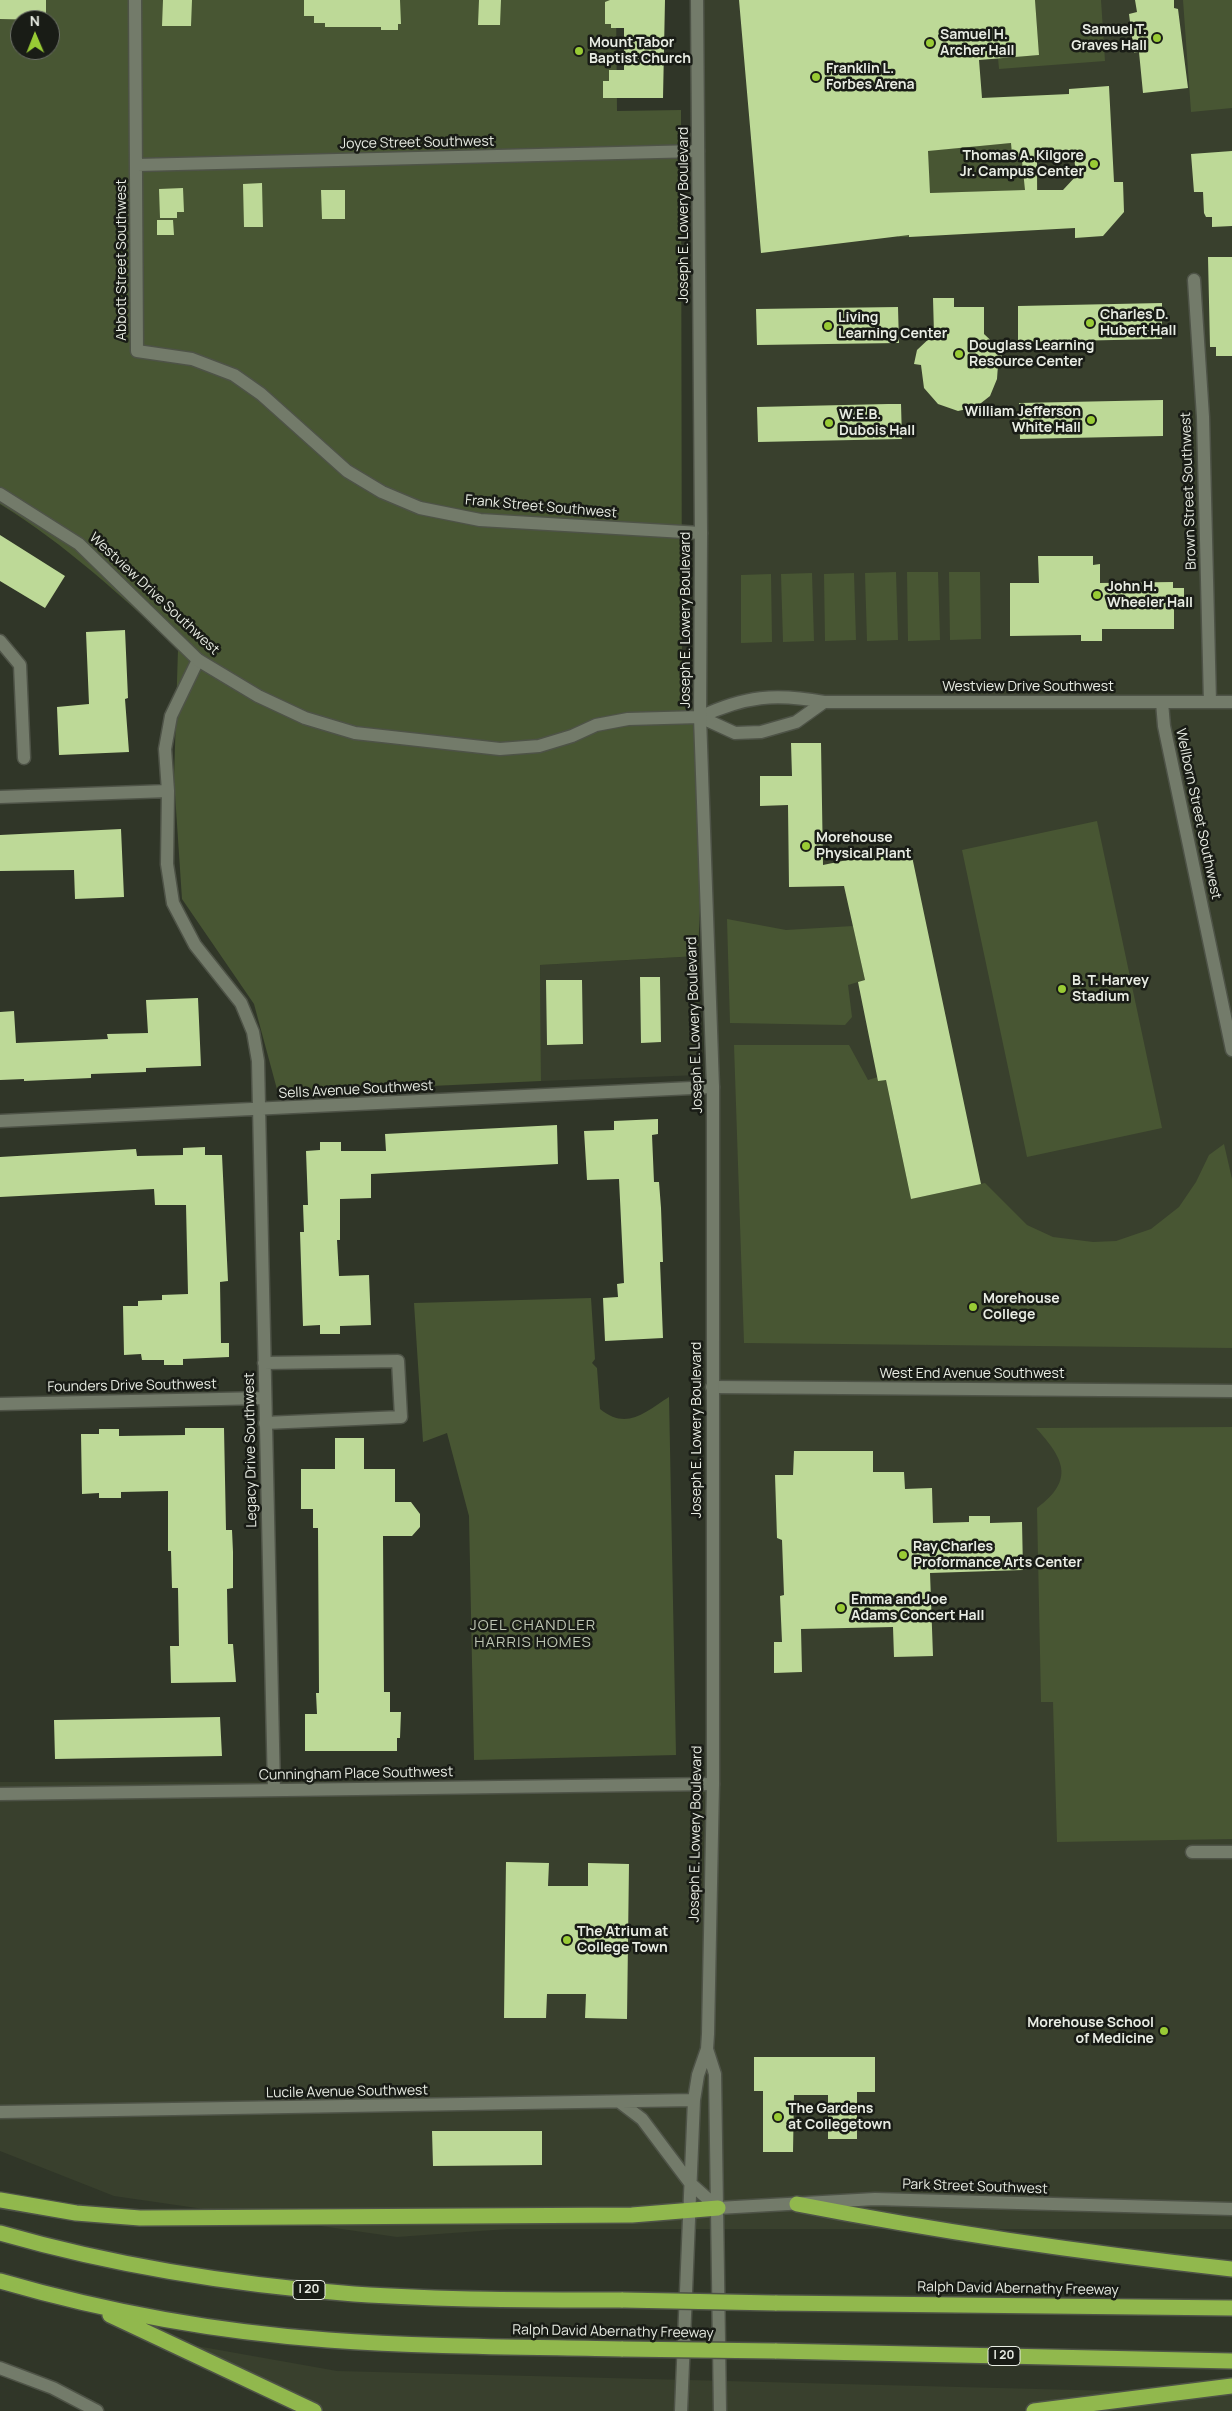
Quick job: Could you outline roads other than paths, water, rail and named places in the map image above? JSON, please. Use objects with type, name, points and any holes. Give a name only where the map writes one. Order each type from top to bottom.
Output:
[{"type":"highway","points":[[0,2200],[76,2213],[140,2218],[632,2215],[718,2208]]},
{"type":"highway","points":[[797,2204],[898,2224],[1137,2258],[1232,2269]]},
{"type":"highway","name":"Ralph David Abernathy Freeway","points":[[0,2232],[45,2246],[148,2268],[287,2288],[426,2297],[1232,2308]]},
{"type":"highway","name":"Ralph David Abernathy Freeway","points":[[0,2281],[91,2306],[197,2325],[328,2340],[432,2345],[1232,2360]]},
{"type":"highway","points":[[91,2306],[314,2411]]},
{"type":"highway","points":[[1034,2411],[1232,2386]]},
{"type":"street","name":"Abbott Street Southwest","points":[[135,0],[137,352],[192,359],[234,375],[261,394],[310,438]]},
{"type":"street","name":"Joseph E. Lowery Boulevard","points":[[681,2411],[694,2100],[698,2075],[707,2050],[713,1784],[713,1087],[700,717],[702,533],[697,0]]},
{"type":"street","name":"Joyce Street Southwest","points":[[137,165],[698,151]]},
{"type":"street","name":"Brown Street Southwest","points":[[1194,280],[1202,417],[1210,702]]},
{"type":"street","name":"Frank Street Southwest","points":[[310,438],[347,471],[382,492],[420,508],[480,520],[702,533]]},
{"type":"street","name":"Westview Drive Southwest","points":[[0,494],[78,544],[198,660],[258,696],[305,718],[355,733],[500,749],[539,746],[572,736],[596,725],[628,718],[700,717],[733,702],[761,698],[797,697],[824,702],[1232,702]]},
{"type":"street","points":[[0,641],[20,665],[24,758]]},
{"type":"street","points":[[198,660],[171,716],[165,749],[168,791],[167,864],[173,903],[196,945],[241,1003],[253,1032],[258,1061],[261,1110]]},
{"type":"street","name":"Westview Drive Southwest","points":[[700,717],[734,733],[761,732],[796,722],[824,702]]},
{"type":"street","name":"Wellborn Street Southwest","points":[[1162,702],[1164,726],[1232,1050]]},
{"type":"street","points":[[0,798],[168,791]]},
{"type":"street","name":"Sells Avenue Southwest","points":[[0,1121],[713,1087]]},
{"type":"street","name":"Legacy Drive Southwest","points":[[261,1110],[264,1398],[274,1790]]},
{"type":"street","points":[[264,1363],[398,1361],[401,1417],[265,1423]]},
{"type":"street","name":"West End Avenue Southwest","points":[[712,1387],[1232,1391]]},
{"type":"street","name":"Founders Drive Southwest","points":[[0,1404],[264,1398]]},
{"type":"street","name":"Cunningham Place Southwest","points":[[0,1794],[713,1784]]},
{"type":"street","points":[[1192,1852],[1232,1852]]},
{"type":"street","name":"Joseph E. Lowery Boulevard","points":[[707,2050],[715,2074],[720,2411]]},
{"type":"street","name":"Lucile Avenue Southwest","points":[[0,2112],[694,2100]]},
{"type":"street","points":[[621,2102],[642,2119],[690,2183],[718,2208]]},
{"type":"street","name":"Park Street Southwest","points":[[718,2208],[875,2199],[1232,2209]]},
{"type":"street","points":[[0,2368],[52,2388],[97,2411]]},
{"type":"place","name":"Samuel T. Graves Hall","points":[[1157,38]]},
{"type":"place","name":"Samuel H. Archer Hall","points":[[930,43]]},
{"type":"place","name":"Mount Tabor Baptist Church","points":[[579,51]]},
{"type":"place","name":"Franklin L. Forbes Arena","points":[[816,77]]},
{"type":"place","name":"Thomas A. Kilgore Jr. Campus Center","points":[[1094,164]]},
{"type":"place","name":"Charles D. Hubert Hall","points":[[1090,323]]},
{"type":"place","name":"Living Learning Center","points":[[828,326]]},
{"type":"place","name":"Douglass Learning Resource Center","points":[[959,354]]},
{"type":"place","name":"William Jefferson White Hall","points":[[1091,420]]},
{"type":"place","name":"W.E.B. Dubois Hall","points":[[829,423]]},
{"type":"place","name":"John H. Wheeler Hall","points":[[1097,595]]},
{"type":"place","name":"Morehouse Physical Plant","points":[[806,846]]},
{"type":"place","name":"B. T. Harvey Stadium","points":[[1062,989]]},
{"type":"place","name":"Morehouse College","points":[[973,1307]]},
{"type":"place","name":"Ray Charles Proformance Arts Center","points":[[903,1555]]},
{"type":"place","name":"Emma and Joe Adams Concert Hall","points":[[841,1608]]},
{"type":"place","name":"The Atrium at College Town","points":[[567,1940]]},
{"type":"place","name":"Morehouse School of Medicine","points":[[1164,2031]]},
{"type":"place","name":"The Gardens at Collegetown","points":[[778,2117]]},
{"type":"district","name":"JOEL CHANDLER HARRIS HOMES","points":[[533,1634]]}]
